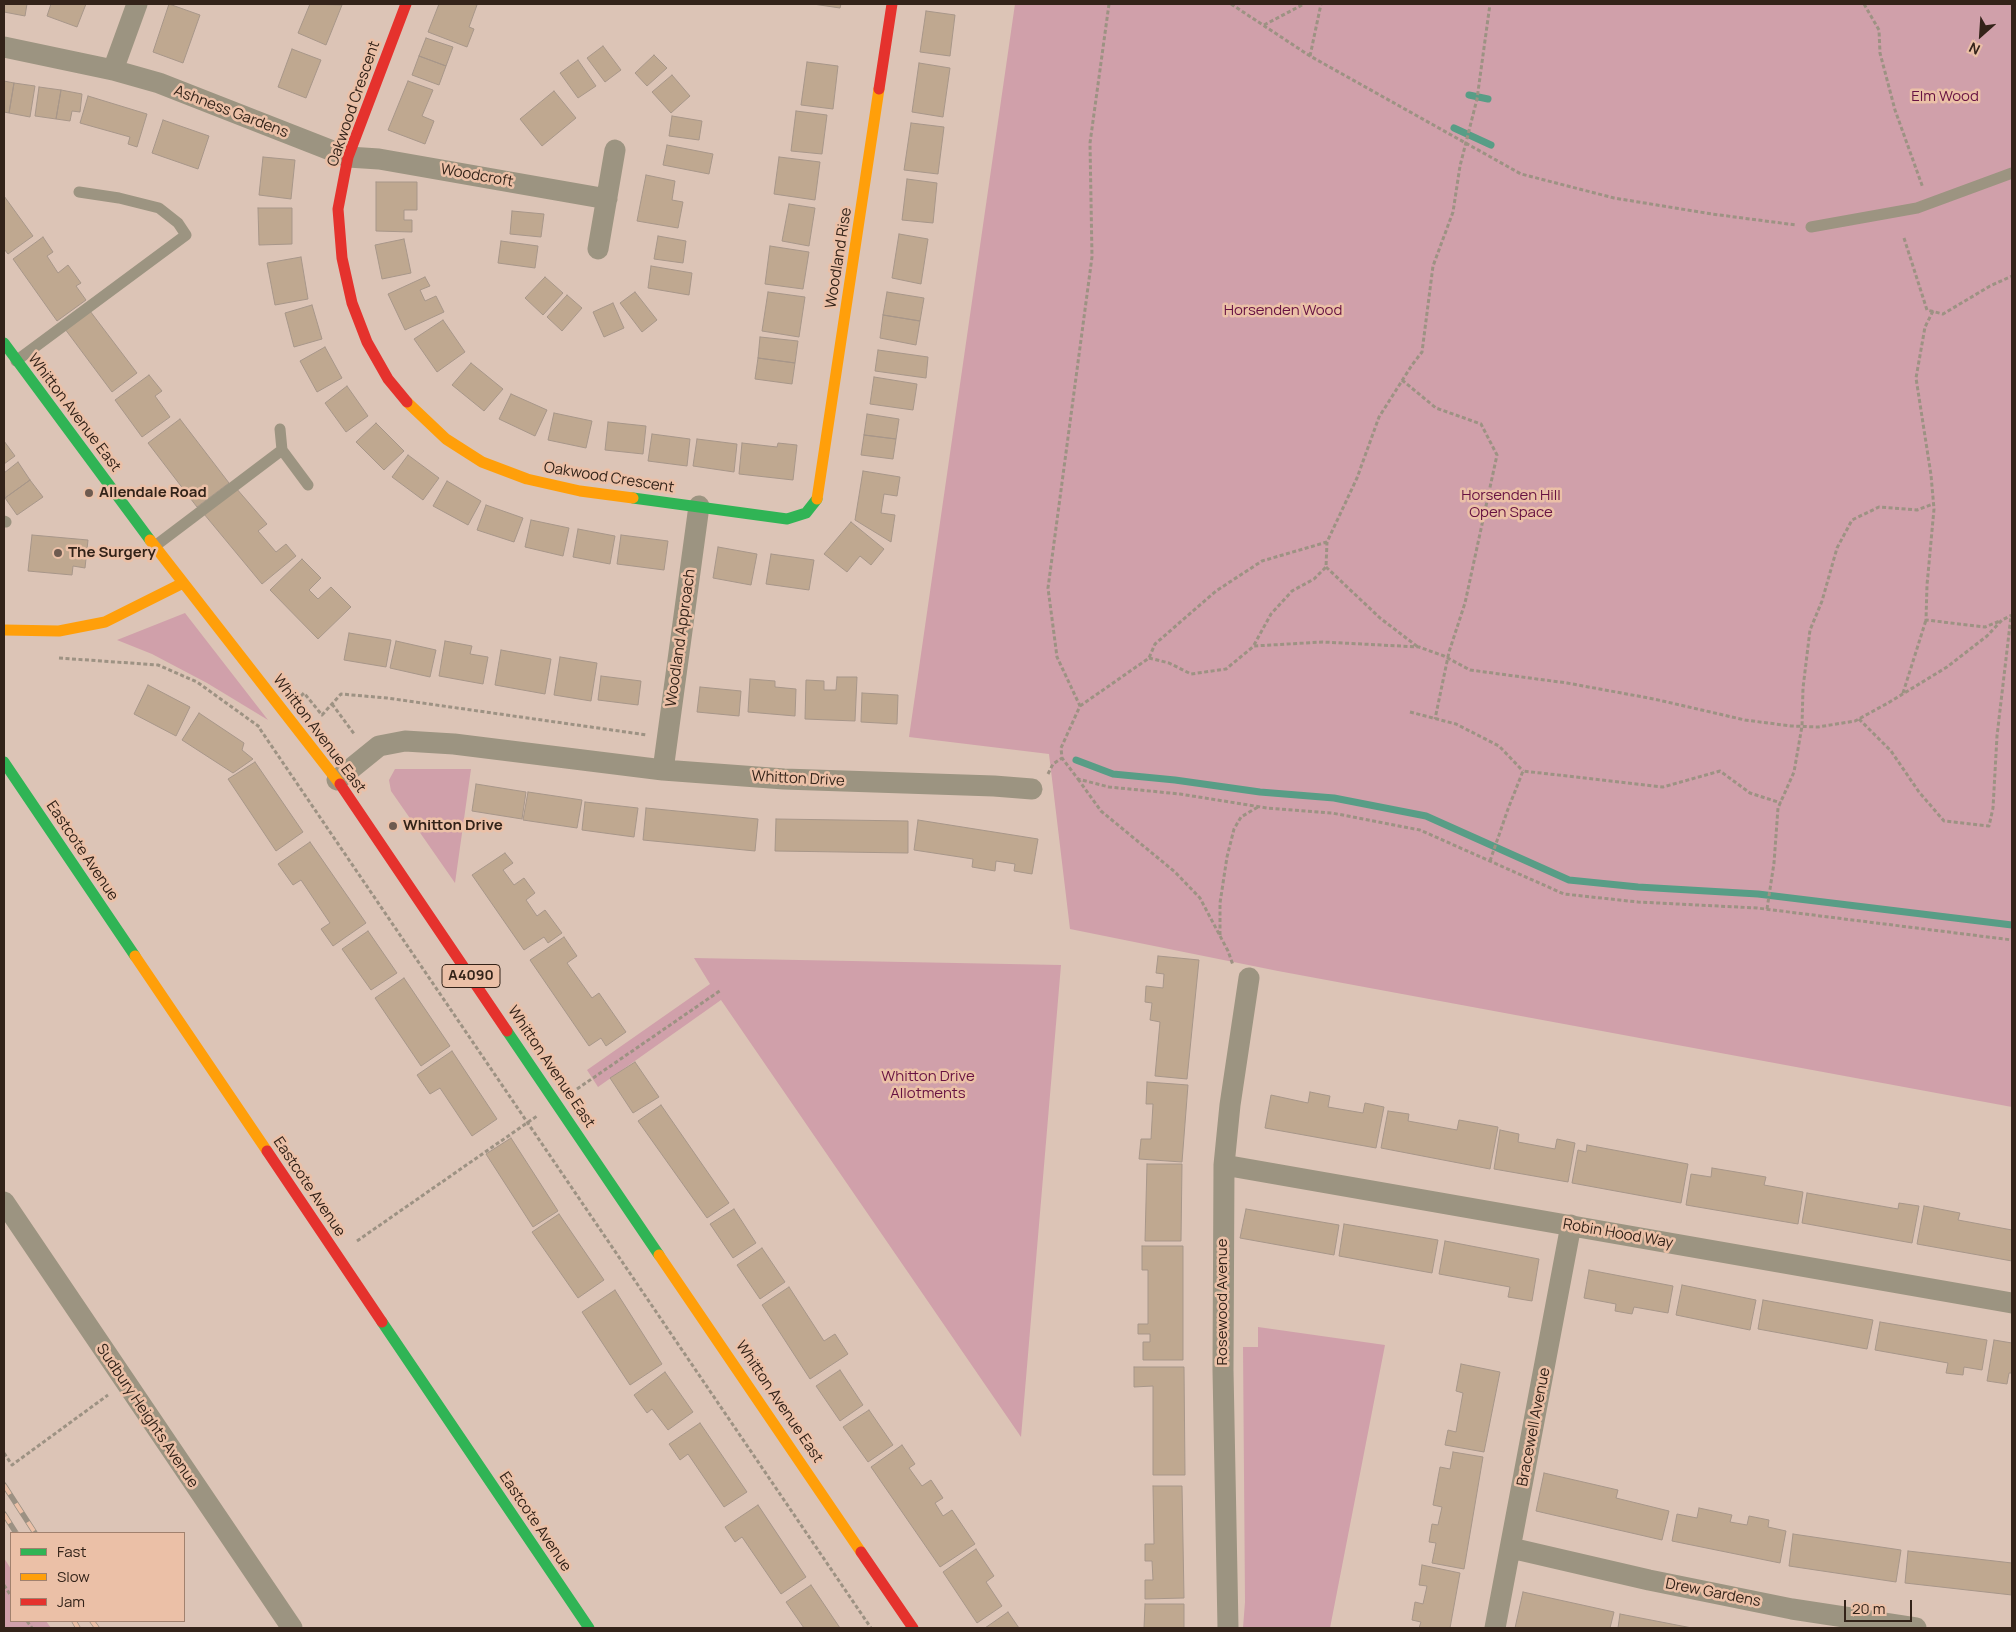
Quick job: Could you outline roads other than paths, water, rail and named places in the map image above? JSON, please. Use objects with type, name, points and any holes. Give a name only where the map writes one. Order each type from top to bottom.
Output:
[{"type":"street","points":[[113,70],[137,4]]},
{"type":"street","name":"Oakwood Crescent","points":[[406,4],[348,157],[338,209],[342,258],[352,302],[367,342],[388,379],[414,410],[446,439],[475,457],[527,479],[580,491],[787,519],[806,513]]},
{"type":"street","name":"Woodland Rise","points":[[806,513],[818,497],[892,4]]},
{"type":"street","name":"Ashness Gardens","points":[[4,47],[37,52],[158,83],[348,157]]},
{"type":"street","points":[[598,249],[615,150]]},
{"type":"street","name":"Woodcroft","points":[[348,157],[379,159],[607,199]]},
{"type":"street","name":"Whitton Avenue East","points":[[5,348],[183,583],[337,780],[913,1628]]},
{"type":"street","name":"Woodland Approach","points":[[663,770],[699,506]]},
{"type":"street","points":[[4,630],[59,631],[105,622],[183,583]]},
{"type":"street","name":"Whitton Drive","points":[[337,780],[379,746],[405,741],[454,744],[663,770],[784,779],[994,786],[1032,790]]},
{"type":"street","name":"Eastcote Avenue","points":[[4,762],[589,1628]]},
{"type":"street","name":"Rosewood Avenue","points":[[1228,1628],[1223,1352],[1224,1165],[1230,1105],[1249,978]]},
{"type":"street","name":"Robin Hood Way","points":[[1224,1165],[2012,1303]]},
{"type":"street","name":"Sudbury Heights Avenue","points":[[4,1202],[292,1628]]},
{"type":"street","name":"Bracewell Avenue","points":[[1495,1628],[1571,1225]]},
{"type":"street","name":"Drew Gardens","points":[[1511,1548],[1649,1580],[1782,1607],[1916,1628]]},
{"type":"lane","points":[[1811,227],[1918,208],[2012,174]]},
{"type":"lane","points":[[16,361],[186,235],[178,224],[159,208],[119,198],[79,192]]},
{"type":"lane","points":[[280,430],[282,450],[308,485]]},
{"type":"lane","points":[[155,546],[282,450]]},
{"type":"waterway","points":[[1469,95],[1488,99]]},
{"type":"waterway","points":[[1454,128],[1491,145]]},
{"type":"waterway","points":[[1076,760],[1113,774],[1175,780],[1260,792],[1334,798],[1426,816],[1569,880],[1638,887],[1758,894],[2012,925]]},
{"type":"railway","points":[[4,1485],[34,1532]]},
{"type":"railway","points":[[4,1514],[15,1532]]},
{"type":"railway","points":[[75,1622],[78,1628]]},
{"type":"railway","points":[[93,1622],[97,1628]]},
{"type":"place","name":"Allendale Road","points":[[89,493]]},
{"type":"place","name":"The Surgery","points":[[58,553]]},
{"type":"place","name":"Whitton Drive","points":[[393,826]]},
{"type":"park label","name":"Elm Wood","points":[[1945,97]]},
{"type":"park label","name":"Horsenden Wood","points":[[1283,311]]},
{"type":"park label","name":"Horsenden Hill Open Space","points":[[1511,504]]},
{"type":"park label","name":"Whitton Drive Allotments","points":[[928,1086]]}]
